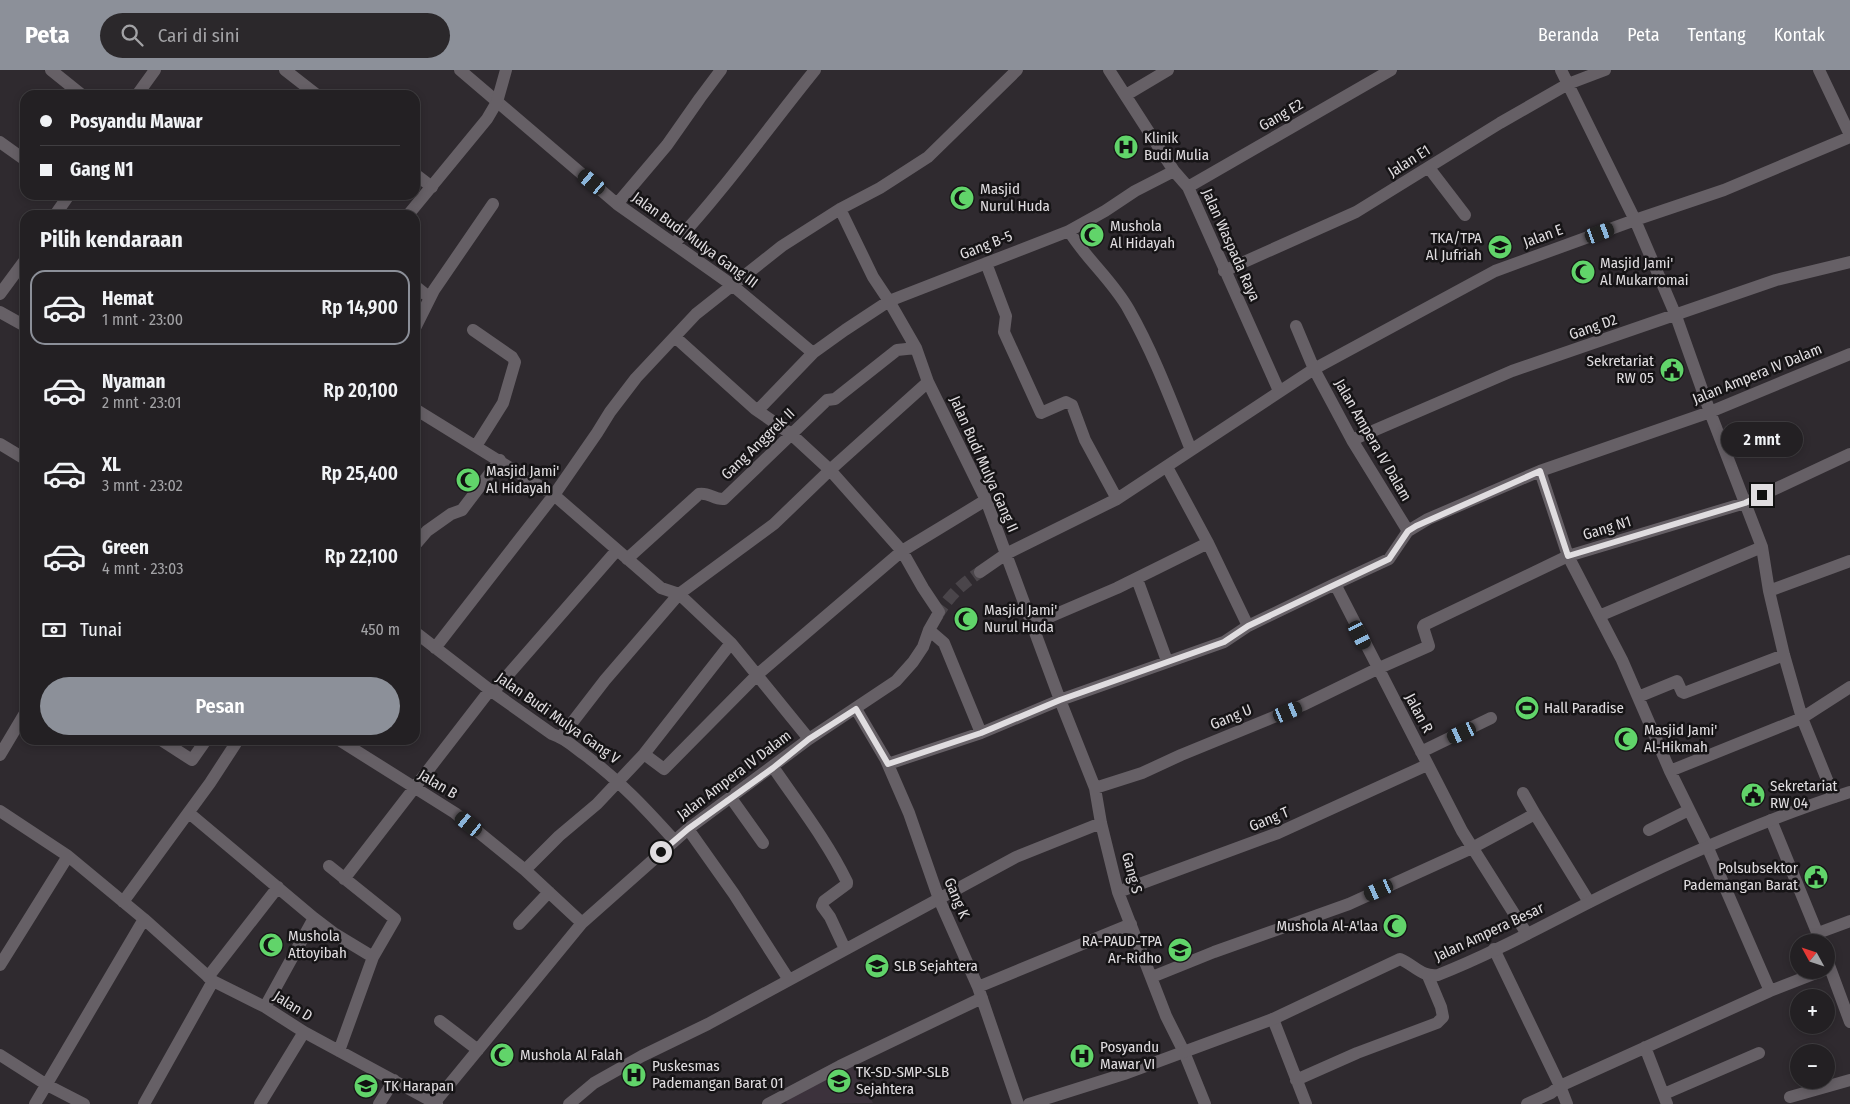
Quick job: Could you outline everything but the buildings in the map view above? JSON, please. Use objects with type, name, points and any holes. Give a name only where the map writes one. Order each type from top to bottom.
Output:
[{"type":"street","points":[[51,70],[76,90]]},
{"type":"street","points":[[141,90],[155,70]]},
{"type":"street","points":[[285,70],[310,90]]},
{"type":"street","name":"Jalan Budi Mulya Gang III","points":[[460,70],[617,204],[732,285],[813,353]]},
{"type":"street","points":[[412,210],[474,136],[497,102],[506,70]]},
{"type":"street","points":[[617,204],[667,146],[721,70]]},
{"type":"street","points":[[674,244],[718,194],[815,70]]},
{"type":"street","points":[[435,648],[554,495],[630,385],[696,314],[782,246],[928,157],[1017,70]]},
{"type":"street","name":"Jalan Waspada Raya","points":[[1109,70],[1174,171],[1188,187],[1279,391]]},
{"type":"street","points":[[1126,95],[1168,70]]},
{"type":"street","name":"Gang E2","points":[[1188,187],[1391,70]]},
{"type":"street","points":[[1561,70],[1635,220],[1676,316],[1710,412],[1762,547],[1769,591],[1784,656],[1802,718],[1834,798]]},
{"type":"street","name":"Jalan E1","points":[[1224,271],[1356,212],[1568,84],[1605,70]]},
{"type":"street","points":[[1819,70],[1846,116],[1850,136]]},
{"type":"street","name":"Jalan E","points":[[1314,368],[1495,271],[1724,190],[1850,136]]},
{"type":"street","points":[[0,142],[20,156]]},
{"type":"street","points":[[1429,168],[1465,215]]},
{"type":"street","name":"Gang B-5","points":[[813,353],[889,301],[1069,231],[1174,171]]},
{"type":"street","points":[[420,178],[432,187]]},
{"type":"street","points":[[420,318],[430,298],[493,204]]},
{"type":"street","name":"Jalan Budi Mulya Gang II","points":[[840,209],[873,277],[916,348],[928,382],[986,500],[1060,700]]},
{"type":"street","points":[[1069,231],[1079,247],[1096,265],[1129,308],[1150,350],[1192,450]]},
{"type":"street","name":"Gang D2","points":[[1352,440],[1512,371],[1776,280],[1850,262]]},
{"type":"street","points":[[986,263],[1006,316],[1004,332],[1041,413],[1066,402],[1072,405],[1085,440],[1117,499]]},
{"type":"street","points":[[0,294],[20,271]]},
{"type":"street","points":[[420,290],[430,298]]},
{"type":"street","points":[[0,312],[20,323]]},
{"type":"street","name":"Jalan Ampera IV Dalam","points":[[1296,326],[1314,368],[1352,440],[1408,531],[1428,519],[1540,471],[1710,412],[1850,354]]},
{"type":"street","points":[[473,330],[512,357],[515,362],[503,402],[476,446]]},
{"type":"street","points":[[675,336],[758,410],[791,434],[830,470],[902,551]]},
{"type":"street","name":"Gang Anggrek II","points":[[622,555],[699,494],[708,493],[719,499],[724,499],[828,400],[835,399],[897,350],[916,348]]},
{"type":"street","points":[[758,410],[813,353]]},
{"type":"street","points":[[980,572],[1006,554],[1117,499],[1314,368]]},
{"type":"street","points":[[561,737],[605,680],[679,594],[774,524],[830,470],[928,382]]},
{"type":"street","points":[[420,412],[554,495],[661,588],[679,594],[731,642],[809,739]]},
{"type":"street","points":[[0,444],[20,456]]},
{"type":"street","name":"Gang N1","points":[[1377,669],[1429,646],[1424,625],[1568,556],[1745,503],[1850,454]]},
{"type":"street","points":[[420,540],[451,514],[462,510],[500,460]]},
{"type":"street","points":[[1167,467],[1208,543],[1248,626]]},
{"type":"street","points":[[1540,471],[1568,556],[1622,660],[1670,771],[1707,846],[1770,990]]},
{"type":"street","points":[[644,754],[664,769],[758,674],[902,551],[986,500]]},
{"type":"street","points":[[888,764],[981,733],[1060,700],[1168,660],[1224,642],[1248,626],[1389,559],[1408,531]]},
{"type":"street","points":[[1033,624],[1137,579],[1208,543]]},
{"type":"street","points":[[1599,616],[1762,547]]},
{"type":"street","name":"Jalan Ampera IV Dalam","points":[[436,1103],[582,923],[674,840],[773,768],[809,739],[896,681],[913,662],[923,647],[929,630],[938,614],[902,551]]},
{"type":"street","points":[[344,879],[491,692],[622,555]]},
{"type":"street","points":[[1769,591],[1850,561]]},
{"type":"street","points":[[1137,579],[1168,660]]},
{"type":"street","name":"Jalan R","points":[[1335,584],[1420,752],[1472,848],[1527,934]]},
{"type":"street","points":[[929,630],[944,643],[981,733]]},
{"type":"street","name":"Jalan Budi Mulya Gang V","points":[[420,636],[491,692],[552,734],[561,737],[618,781],[674,840]]},
{"type":"street","points":[[525,870],[560,836],[598,804],[644,754],[731,642]]},
{"type":"street","points":[[1638,697],[1677,681],[1682,692],[1684,692],[1784,656]]},
{"type":"street","name":"Gang U","points":[[1095,788],[1142,773],[1181,755],[1303,706],[1377,669]]},
{"type":"street","points":[[1670,771],[1802,718],[1850,686]]},
{"type":"street","name":"Gang S","points":[[1060,700],[1095,788],[1118,892],[1166,1016],[1184,1052],[1205,1104]]},
{"type":"street","name":"Gang K","points":[[856,709],[888,764],[909,813],[939,899],[980,993],[1018,1104]]},
{"type":"street","points":[[1420,752],[1491,718]]},
{"type":"street","points":[[0,755],[20,721]]},
{"type":"street","points":[[169,745],[192,760],[202,745]]},
{"type":"street","points":[[123,902],[175,833],[235,745]]},
{"type":"street","name":"Jalan B","points":[[347,745],[455,813],[525,870],[582,923]]},
{"type":"street","name":"Gang T","points":[[1118,892],[1278,834],[1427,765]]},
{"type":"street","points":[[773,768],[819,832],[847,882],[824,900],[822,906],[845,949]]},
{"type":"street","name":"Jalan Ampera Besar","points":[[1029,1104],[1124,1074],[1273,1019],[1400,959],[1410,963],[1428,976],[1445,972],[1707,846],[1771,820],[1850,792]]},
{"type":"street","points":[[1523,793],[1589,902]]},
{"type":"street","points":[[731,798],[763,843]]},
{"type":"street","points":[[1649,830],[1689,810]]},
{"type":"street","name":"Jalan D","points":[[0,811],[68,856],[144,919],[211,979],[265,1006],[304,1032],[436,1103]]},
{"type":"street","points":[[189,813],[314,918],[335,934],[373,957]]},
{"type":"street","points":[[1152,977],[1214,952],[1349,904],[1472,848],[1535,814]]},
{"type":"street","points":[[1771,820],[1818,934]]},
{"type":"street","points":[[569,1104],[594,1083],[642,1056],[708,1024],[1016,857],[1101,822]]},
{"type":"street","points":[[688,829],[734,894],[789,980]]},
{"type":"street","points":[[0,966],[68,856]]},
{"type":"street","points":[[328,866],[395,917],[373,957],[339,1051]]},
{"type":"street","points":[[144,1104],[211,979],[278,887]]},
{"type":"street","points":[[519,924],[549,892]]},
{"type":"street","points":[[265,1006],[314,918]]},
{"type":"street","points":[[35,1104],[144,919]]},
{"type":"street","points":[[1827,934],[1850,921]]},
{"type":"street","points":[[768,1104],[980,993],[1131,924]]},
{"type":"street","points":[[1494,949],[1567,1104]]},
{"type":"street","points":[[1296,1080],[1357,1053],[1437,1023],[1443,1017],[1441,1006],[1428,976]]},
{"type":"street","points":[[1527,1104],[1551,1093],[1560,1086],[1796,979]]},
{"type":"street","points":[[1832,979],[1850,1022]]},
{"type":"street","points":[[1273,1019],[1306,1104]]},
{"type":"street","points":[[440,1021],[478,1050]]},
{"type":"street","points":[[260,1104],[304,1032]]},
{"type":"street","points":[[1645,1048],[1665,1099],[1759,1053]]},
{"type":"street","points":[[0,1054],[46,1085],[84,1104]]},
{"type":"street","points":[[379,1104],[394,1080]]},
{"type":"street","points":[[1790,1097],[1850,1080]]},
{"type":"shaded area","name":"TK-SD-SMP-SLB Sejahtera","points":[[852,1063],[873,1103],[787,1104],[784,1098]]},
{"type":"tunnel","points":[[937,616],[956,591],[980,572]]},
{"type":"place","name":"Klinik Budi Mulia","points":[[1126,147]]},
{"type":"place","name":"Masjid Nurul Huda","points":[[962,198]]},
{"type":"place","name":"Mushola Al Hidayah","points":[[1092,235]]},
{"type":"place","name":"TKA/TPA Al Jufriah","points":[[1500,247]]},
{"type":"place","name":"Masjid Jami' Al Mukarromai","points":[[1583,272]]},
{"type":"place","name":"Sekretariat RW 05","points":[[1672,370]]},
{"type":"place","name":"Masjid Jami' Al Hidayah","points":[[468,480]]},
{"type":"place","name":"Masjid Jami' Nurul Huda","points":[[966,619]]},
{"type":"place","name":"Hall Paradise","points":[[1527,708]]},
{"type":"place","name":"Masjid Jami' Al-Hikmah","points":[[1626,739]]},
{"type":"place","name":"Sekretariat RW 04","points":[[1753,795]]},
{"type":"place","name":"Polsubsektor Pademangan Barat","points":[[1816,877]]},
{"type":"place","name":"Mushola Al-A'laa","points":[[1395,926]]},
{"type":"place","name":"Mushola Attoyibah","points":[[271,945]]},
{"type":"place","name":"RA-PAUD-TPA Ar-Ridho","points":[[1180,950]]},
{"type":"place","name":"SLB Sejahtera","points":[[877,966]]},
{"type":"place","name":"Mushola Al Falah","points":[[502,1055]]},
{"type":"place","name":"Posyandu Mawar VI","points":[[1082,1056]]},
{"type":"place","name":"Puskesmas Pademangan Barat 01","points":[[634,1075]]},
{"type":"place","name":"TK-SD-SMP-SLB Sejahtera","points":[[839,1081]]},
{"type":"place","name":"TK Harapan","points":[[366,1086]]},
{"type":"route","points":[[661,852],[688,829],[773,768],[809,739],[856,709],[888,764],[981,733],[1060,700],[1168,660],[1192,654],[1224,642],[1248,626],[1389,559],[1408,531],[1428,519],[1540,471],[1568,556],[1745,503],[1762,495]]}]
